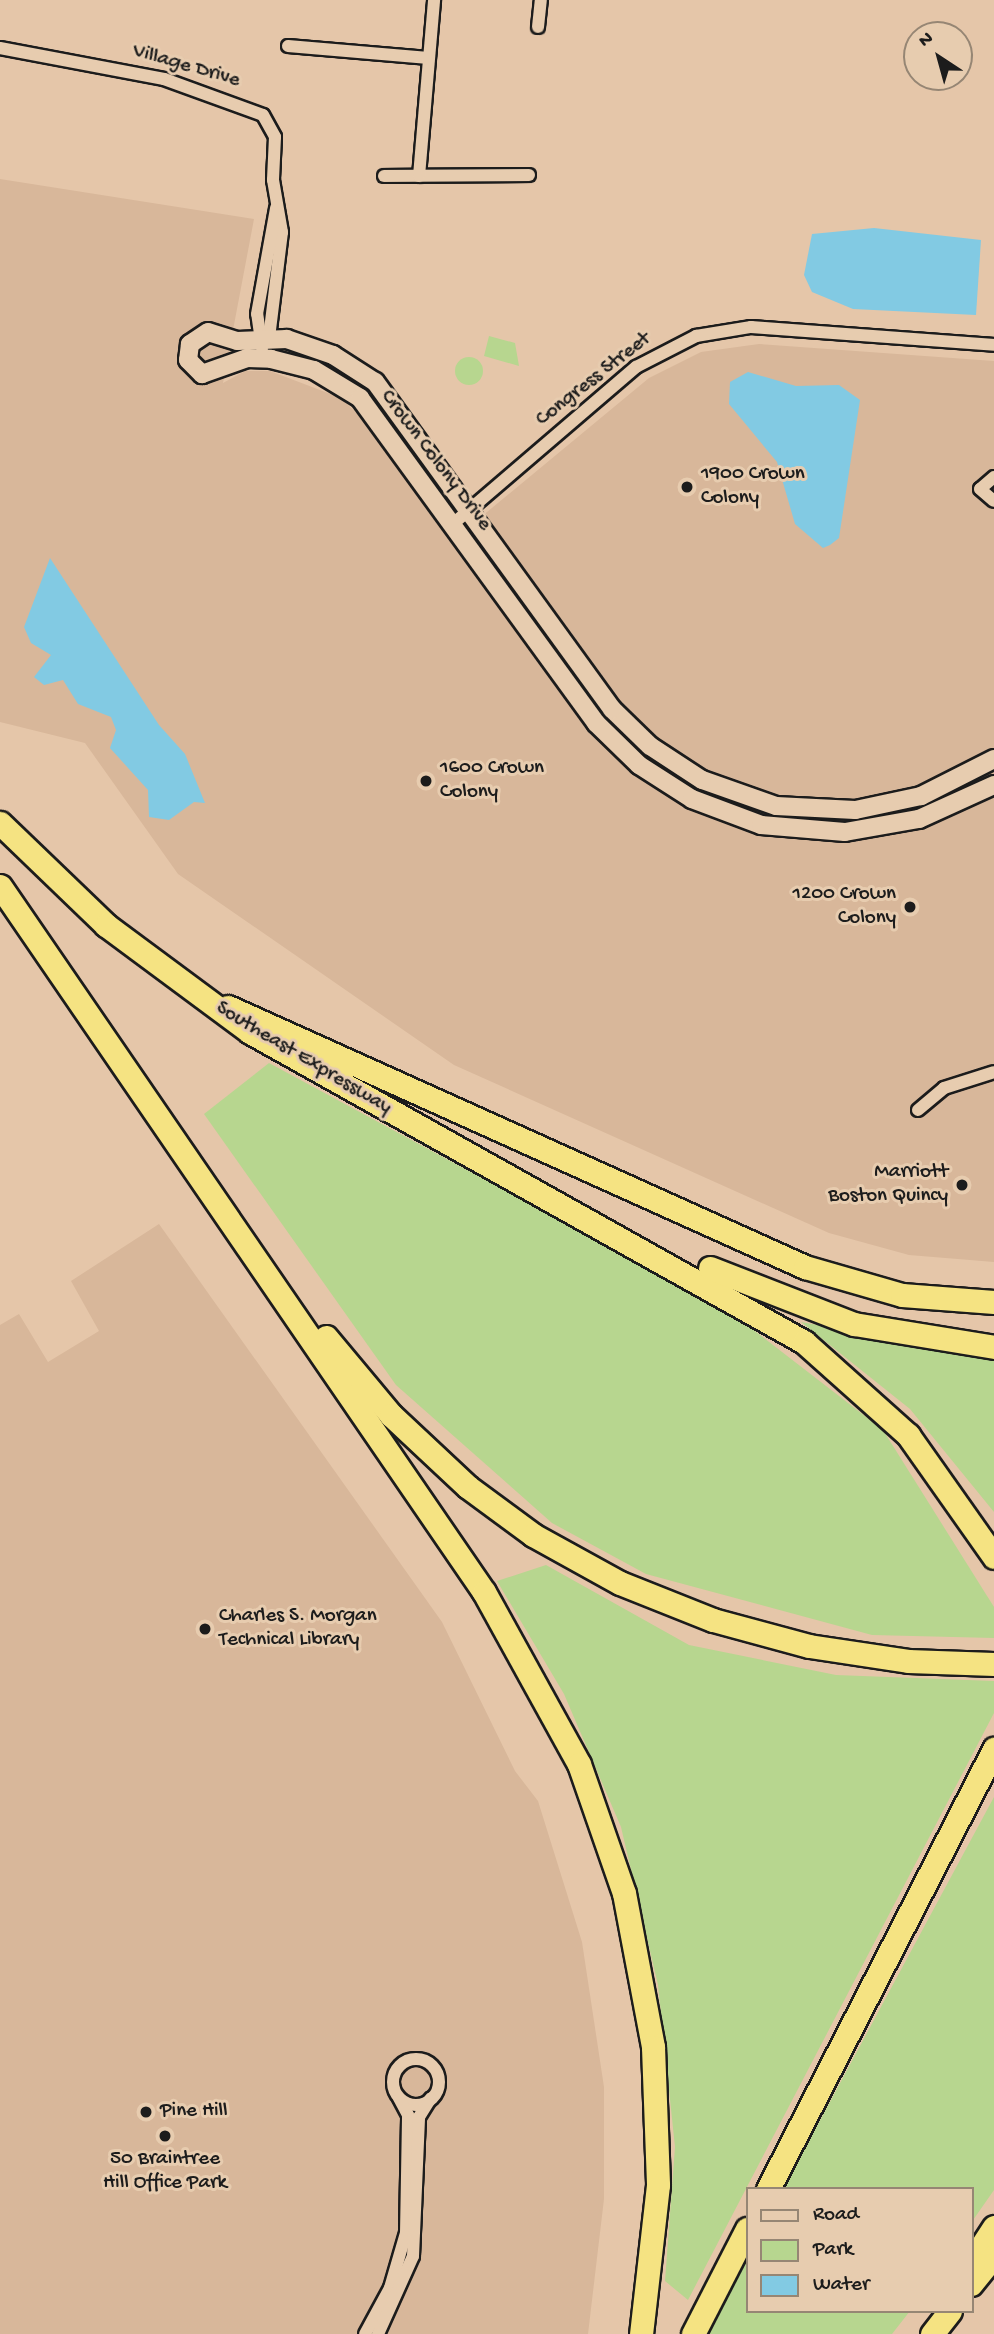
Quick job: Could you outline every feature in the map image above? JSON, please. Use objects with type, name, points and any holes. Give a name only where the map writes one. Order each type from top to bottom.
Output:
[{"type":"highway","name":"Southeast Expressway","points":[[0,823],[91,912],[200,998],[306,1066],[603,1226]]},
{"type":"highway","points":[[0,886],[506,1625],[554,1710],[594,1800],[634,1932],[655,2067],[657,2204],[641,2334]]},
{"type":"highway","points":[[200,998],[260,1018],[805,1267],[902,1295],[994,1302]]},
{"type":"highway","points":[[230,1222],[405,1429],[468,1487],[550,1545],[647,1596],[751,1632],[849,1654],[994,1664]]},
{"type":"highway","points":[[603,1226],[826,1315],[903,1335],[994,1347]]},
{"type":"highway","points":[[603,1226],[821,1354],[921,1451],[994,1557]]},
{"type":"highway","points":[[769,2187],[994,1749]]},
{"type":"highway","points":[[973,2259],[994,2227]]},
{"type":"highway","points":[[693,2334],[746,2231]]},
{"type":"highway","points":[[973,2282],[994,2256]]},
{"type":"highway","points":[[920,2334],[935,2313]]},
{"type":"highway","points":[[932,2334],[948,2313]]},
{"type":"street","points":[[419,176],[434,0]]},
{"type":"street","points":[[538,27],[541,0]]},
{"type":"street","points":[[289,46],[428,58]]},
{"type":"street","name":"Village Drive","points":[[0,48],[113,66],[250,106],[274,132],[276,207],[282,237],[264,338]]},
{"type":"street","points":[[384,176],[529,175]]},
{"type":"street","name":"Congress Street","points":[[454,523],[469,507],[639,365],[705,334],[751,327],[994,345]]},
{"type":"street","name":"Crown Colony Drive","points":[[994,759],[929,793],[864,809],[786,807],[710,785],[650,746],[612,709],[401,410],[368,375],[323,350],[264,338],[199,334],[187,353],[202,374],[223,370],[247,358],[271,359],[324,374],[360,398],[454,523],[596,723],[639,765],[701,804],[772,827],[856,831],[928,817],[994,785]]},
{"type":"street","points":[[222,336],[231,352],[223,370]]},
{"type":"street","points":[[264,338],[271,359]]},
{"type":"street","points":[[994,477],[980,489],[994,501]]},
{"type":"street","points":[[918,1110],[944,1088],[994,1072]]},
{"type":"street","points":[[365,2334],[394,2279],[406,2234],[408,2115],[399,2098],[394,2074],[416,2059],[437,2074],[431,2098],[419,2118],[413,2256],[378,2334]]},
{"type":"street","points":[[399,2098],[418,2104],[431,2098]]},
{"type":"shaded area","points":[[0,179],[254,219],[223,383],[245,371],[270,371],[341,398],[375,431],[452,541],[649,378],[701,352],[759,344],[994,361],[994,1262],[909,1255],[829,1233],[454,1065],[178,874],[85,743],[0,722]]},
{"type":"shaded area","points":[[159,1224],[442,1622],[515,1771],[538,1801],[582,1942],[604,2087],[604,2199],[588,2334],[0,2334],[0,1325],[19,1314],[48,1362],[99,1331],[71,1281]]},
{"type":"green space","points":[[489,336],[515,343],[519,366],[484,356]]},
{"type":"green space","points":[[469,357],[479,361],[483,371],[479,381],[469,385],[459,381],[455,371],[459,361]]},
{"type":"green space","points":[[269,1063],[733,1314],[883,1430],[994,1607],[994,1638],[872,1635],[646,1574],[552,1523],[396,1385],[204,1114]]},
{"type":"green space","points":[[801,1322],[994,1356],[994,1512],[910,1409]]},
{"type":"green space","points":[[546,1565],[689,1645],[836,1675],[994,1681],[994,1713],[688,2300],[665,2281],[675,2147],[658,1985],[621,1827],[564,1694],[497,1581]]},
{"type":"green space","points":[[994,1797],[994,2190],[973,2220],[973,2187],[784,2187]]},
{"type":"green space","points":[[746,2258],[746,2313],[908,2313],[892,2334],[706,2334]]},
{"type":"water","points":[[874,228],[981,240],[976,315],[853,309],[812,292],[804,275],[812,234]]},
{"type":"water","points":[[748,372],[796,386],[839,385],[860,400],[839,538],[830,545],[823,548],[795,524],[777,462],[729,404],[730,382]]},
{"type":"water","points":[[50,558],[159,725],[185,754],[205,803],[194,802],[169,820],[149,817],[148,790],[110,748],[116,730],[111,717],[78,704],[63,680],[44,685],[34,677],[51,655],[31,643],[24,627]]},
{"type":"place","name":"1900 Crown Colony","points":[[687,487]]},
{"type":"place","name":"1600 Crown Colony","points":[[426,781]]},
{"type":"place","name":"1200 Crown Colony","points":[[910,907]]},
{"type":"place","name":"Marriott Boston Quincy","points":[[962,1185]]},
{"type":"place","name":"Charles S. Morgan Technical Library","points":[[205,1629]]},
{"type":"place","name":"Pine Hill","points":[[146,2112]]},
{"type":"place","name":"50 Braintree Hill Office Park","points":[[165,2136]]}]
